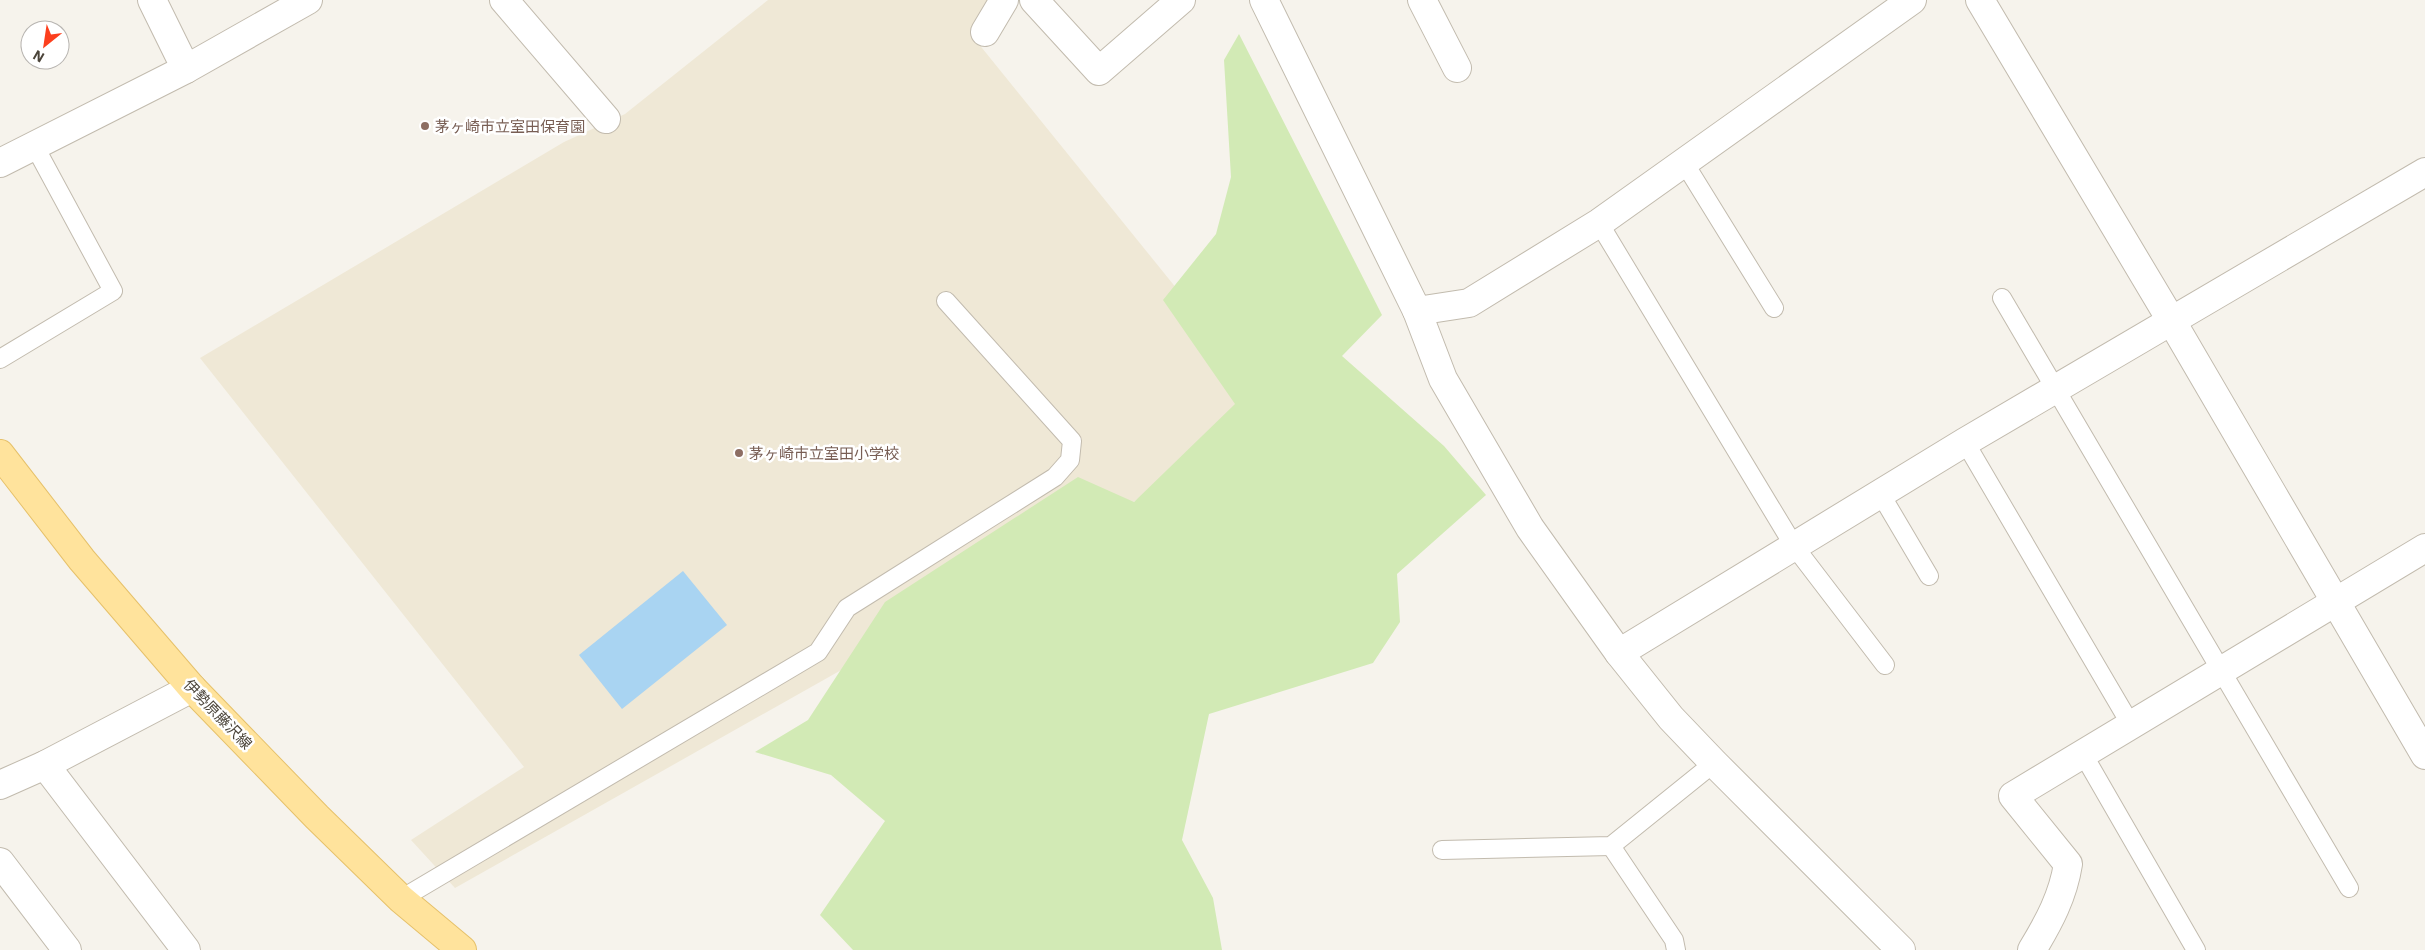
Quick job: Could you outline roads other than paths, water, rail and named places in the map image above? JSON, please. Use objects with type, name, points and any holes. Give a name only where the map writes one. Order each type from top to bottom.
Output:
[{"type":"main road","name":"伊勢原藤沢線","points":[[0,454],[82,560],[192,688],[317,818],[401,899],[462,950]]},
{"type":"street","points":[[152,0],[186,69]]},
{"type":"street","points":[[0,163],[186,69],[308,0]]},
{"type":"street","points":[[504,0],[606,119]]},
{"type":"street","points":[[985,32],[1004,0]]},
{"type":"street","points":[[1034,0],[1099,71],[1181,0]]},
{"type":"street","points":[[1264,0],[1417,311],[1443,380],[1530,528],[1619,654],[1671,718],[1714,764],[1902,950]]},
{"type":"street","points":[[1422,0],[1457,68]]},
{"type":"street","points":[[1417,311],[1469,303],[1599,223],[1685,164],[1912,0]]},
{"type":"street","points":[[1980,0],[2172,320],[2425,755]]},
{"type":"street","points":[[1619,654],[1965,442],[2425,172]]},
{"type":"street","points":[[2032,950],[2052,917],[2065,884],[2068,864],[2013,796],[2425,548]]},
{"type":"street","points":[[0,785],[46,764],[192,688]]},
{"type":"street","points":[[46,764],[186,950]]},
{"type":"street","points":[[0,862],[67,950]]},
{"type":"lane","points":[[0,359],[113,291],[34,145]]},
{"type":"lane","points":[[1685,164],[1774,308]]},
{"type":"lane","points":[[1599,223],[1794,546],[1885,665]]},
{"type":"lane","points":[[2002,298],[2349,888]]},
{"type":"lane","points":[[401,899],[818,652],[847,608],[1055,477],[1070,460],[1072,441],[946,301]]},
{"type":"lane","points":[[1965,442],[2131,725]]},
{"type":"lane","points":[[1880,494],[1929,576]]},
{"type":"lane","points":[[2083,754],[2196,950]]},
{"type":"lane","points":[[1442,850],[1611,846],[1714,764]]},
{"type":"lane","points":[[1611,846],[1674,940],[1676,950]]},
{"type":"water","points":[[683,571],[727,625],[622,709],[579,655]]},
{"type":"place","name":"茅ヶ崎市立室田保育園","points":[[425,126]]},
{"type":"place","name":"茅ヶ崎市立室田小学校","points":[[739,453]]}]
